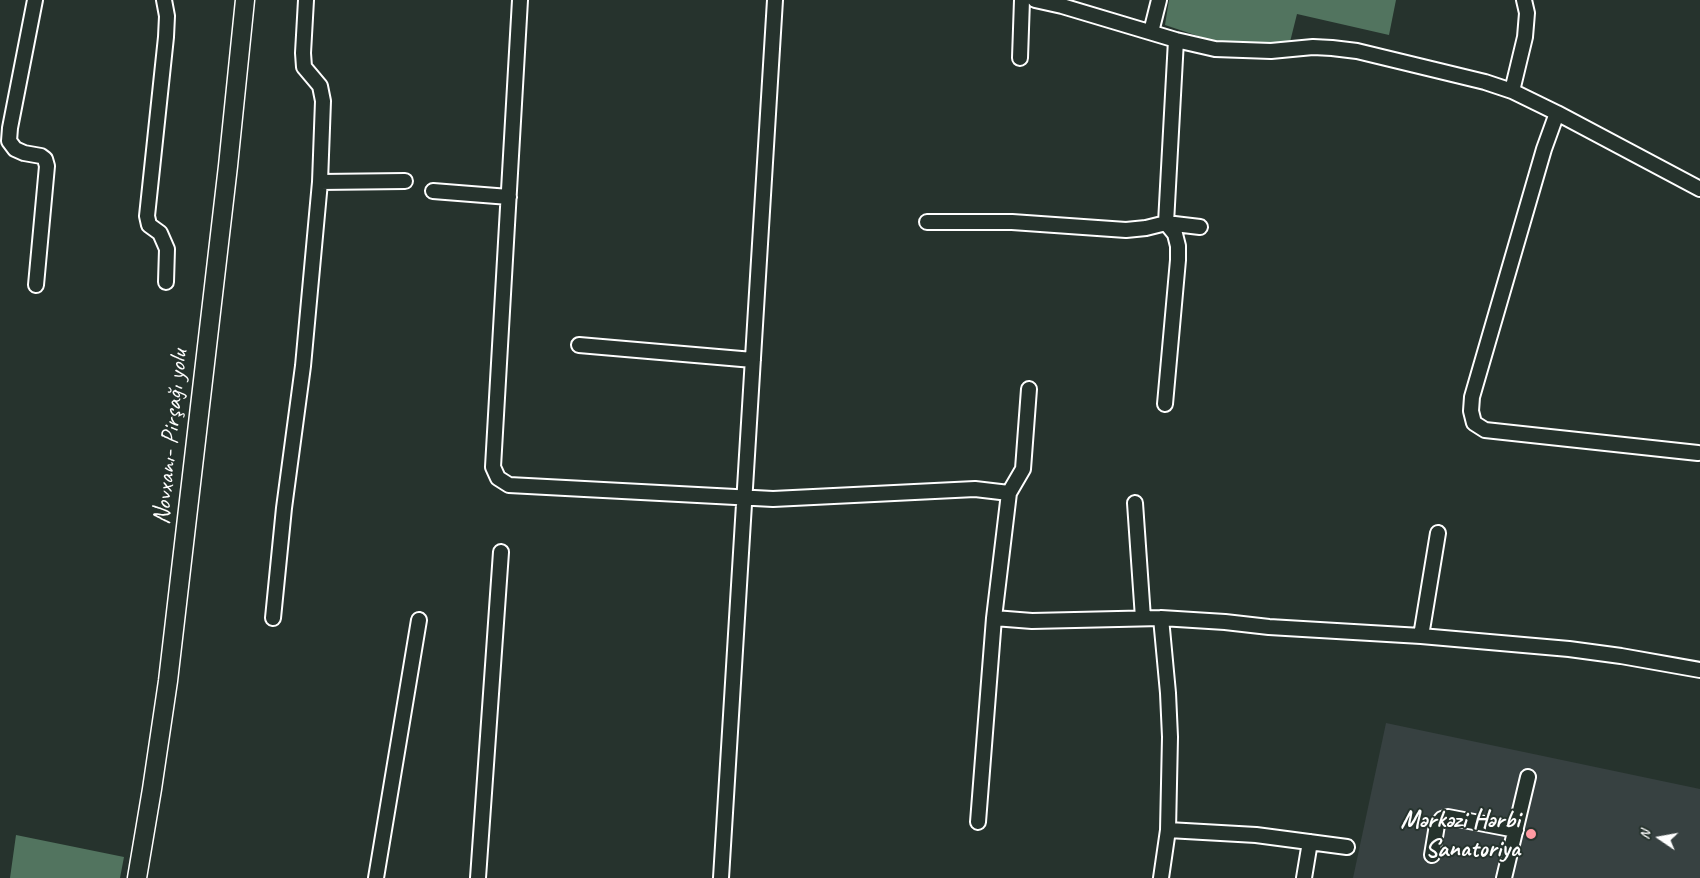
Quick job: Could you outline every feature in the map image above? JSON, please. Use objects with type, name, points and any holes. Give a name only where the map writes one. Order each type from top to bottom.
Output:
[{"type":"main road","name":"Novxanı- Pirşağı yolu","points":[[136,878],[152,789],[168,680],[228,166],[245,0]]},
{"type":"street","points":[[35,0],[9,141],[15,149],[24,153],[41,156],[45,159],[47,166],[36,285]]},
{"type":"street","points":[[164,0],[166,38],[147,216],[149,225],[160,234],[167,249],[166,282]]},
{"type":"street","points":[[273,618],[284,508],[303,366],[320,182],[323,101],[320,86],[304,67],[306,0]]},
{"type":"street","points":[[520,0],[493,467],[498,478],[509,485],[773,499],[975,489],[1009,493]]},
{"type":"street","points":[[721,878],[775,0]]},
{"type":"street","points":[[1020,58],[1022,0]]},
{"type":"street","points":[[1035,0],[1062,6],[1176,40],[1215,49],[1271,52],[1314,47],[1357,51],[1485,82],[1512,92],[1557,114],[1700,189]]},
{"type":"street","points":[[1151,32],[1159,0]]},
{"type":"street","points":[[1512,92],[1525,38],[1527,13],[1524,0]]},
{"type":"street","points":[[1165,404],[1178,260],[1178,246],[1175,234],[1166,223],[1176,40]]},
{"type":"street","points":[[1557,114],[1544,149],[1472,397],[1471,411],[1474,423],[1484,430],[1698,453]]},
{"type":"street","points":[[320,182],[405,181]]},
{"type":"street","points":[[433,191],[509,197]]},
{"type":"street","points":[[927,222],[1012,222],[1126,230],[1166,223],[1200,227]]},
{"type":"street","points":[[579,345],[753,360]]},
{"type":"street","points":[[978,822],[994,618],[1009,493],[1023,468],[1029,389]]},
{"type":"street","points":[[1135,503],[1143,618]]},
{"type":"street","points":[[1421,636],[1438,533]]},
{"type":"street","points":[[478,878],[501,552]]},
{"type":"street","points":[[994,618],[1032,621],[1161,618],[1268,627],[1421,636],[1569,649],[1700,670]]},
{"type":"street","points":[[1161,618],[1170,737],[1168,830],[1161,878]]},
{"type":"street","points":[[376,878],[419,620]]},
{"type":"street","points":[[1504,878],[1528,777]]},
{"type":"street","points":[[1432,855],[1437,825],[1442,819],[1448,817],[1516,830]]},
{"type":"street","points":[[1168,830],[1256,835],[1347,847]]},
{"type":"street","points":[[1304,878],[1310,842]]},
{"type":"shaded area","name":"Mərkəzi Hərbi Sanatoriya","points":[[1386,723],[1700,789],[1700,878],[1353,878]]},
{"type":"green space","points":[[1169,0],[1396,0],[1389,35],[1297,14],[1290,42],[1273,47],[1219,43],[1165,25]]},
{"type":"green space","points":[[16,835],[124,857],[120,878],[10,878]]},
{"type":"place","name":"Mərkəzi Hərbi Sanatoriya","points":[[1531,834]]}]
